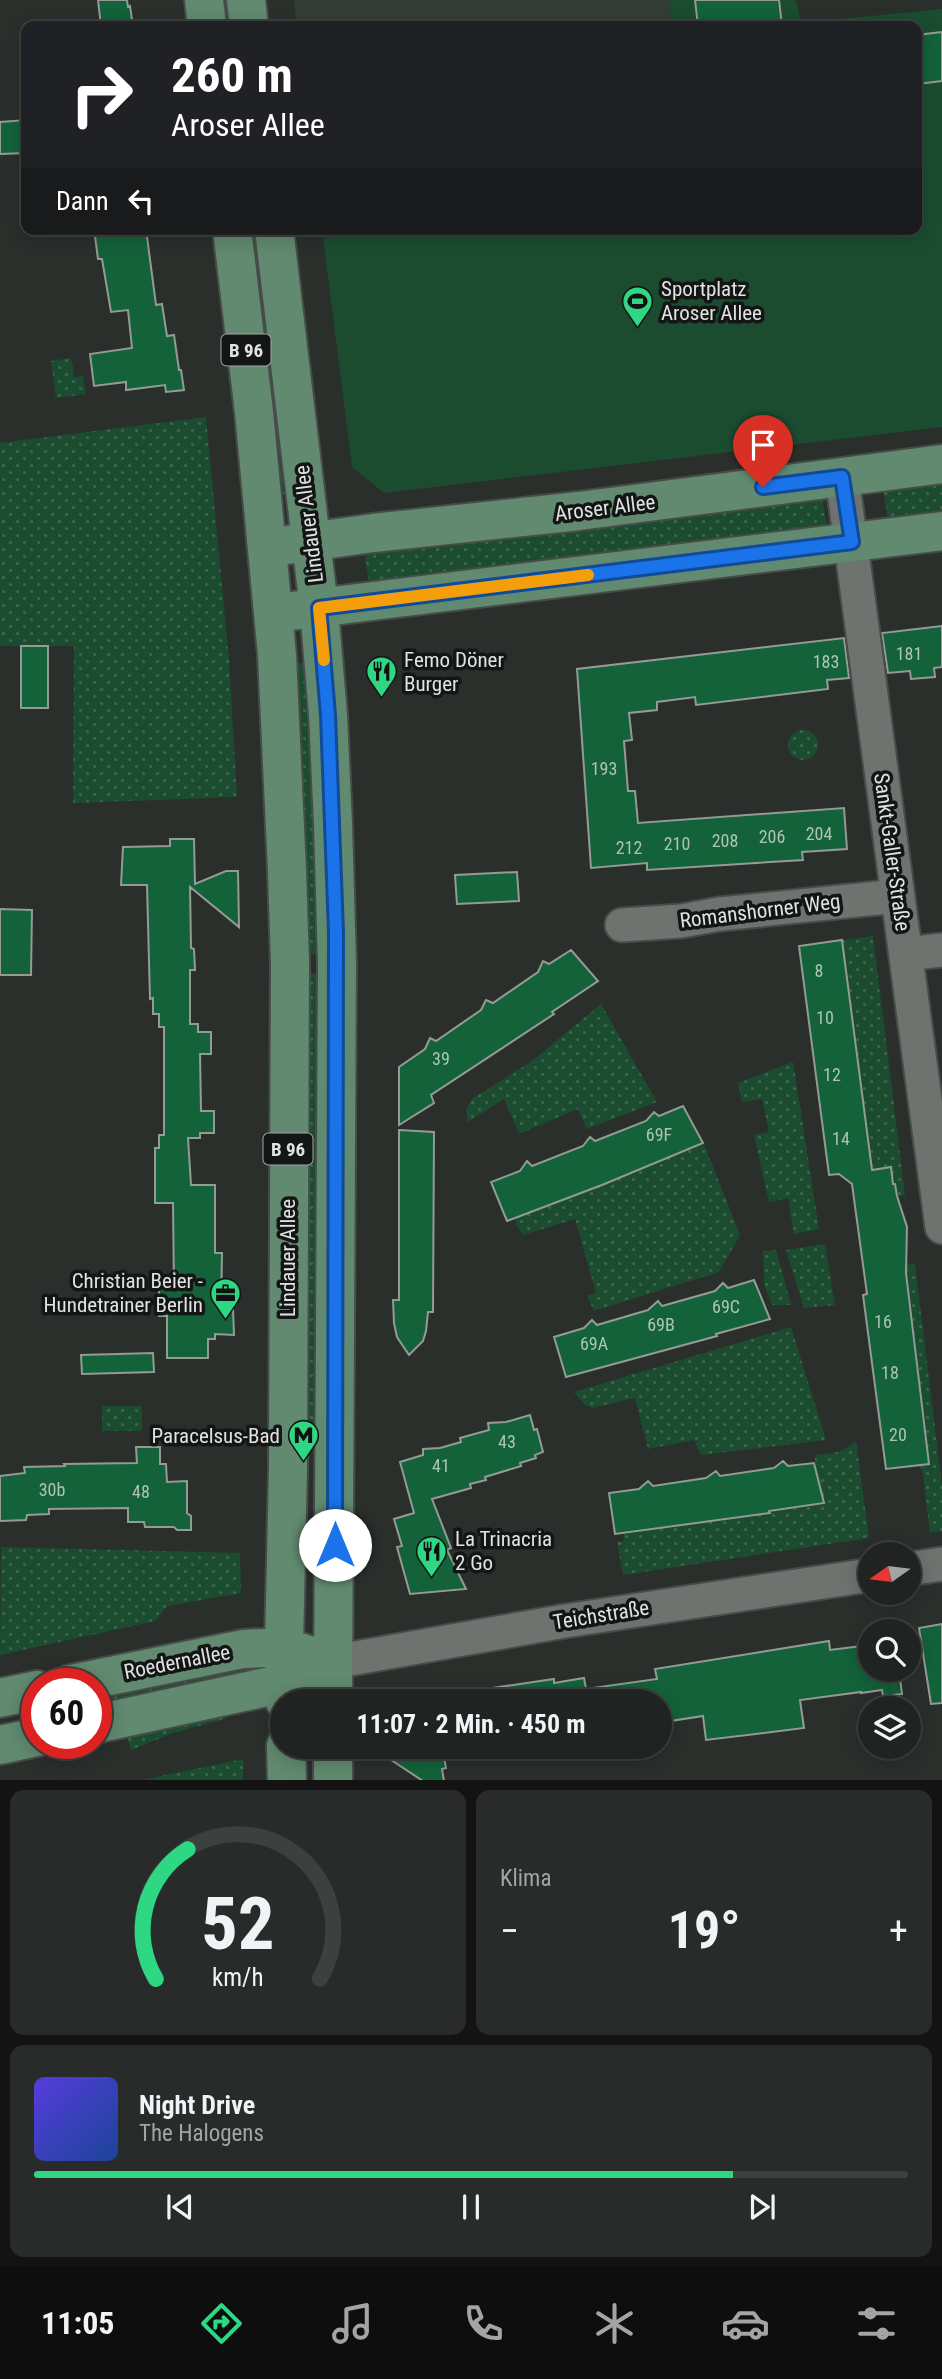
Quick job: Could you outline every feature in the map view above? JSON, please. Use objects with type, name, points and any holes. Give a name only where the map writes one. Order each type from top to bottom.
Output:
[{"type":"main road","points":[[204,0],[206,21]]},
{"type":"main road","points":[[246,0],[248,21]]},
{"type":"main road","name":"Lindauer Allee","points":[[233,235],[267,547],[284,798],[290,964],[285,1677]]},
{"type":"main road","name":"Lindauer Allee","points":[[275,235],[312,542],[329,742],[337,963],[333,1689]]},
{"type":"main road","name":"Aroser Allee","points":[[267,547],[579,511],[942,464]]},
{"type":"main road","points":[[273,613],[942,531]]},
{"type":"main road","name":"Roedernallee","points":[[112,1676],[243,1649],[285,1677]]},
{"type":"main road","points":[[285,1677],[333,1662]]},
{"type":"main road","name":"Roedernallee","points":[[112,1720],[285,1677]]},
{"type":"main road","points":[[0,1698],[21,1693]]},
{"type":"main road","points":[[0,1745],[21,1740]]},
{"type":"main road","points":[[286,1759],[287,1780]]},
{"type":"main road","points":[[333,1759],[333,1780]]},
{"type":"street","name":"Sankt-Galler-Straße","points":[[842,477],[942,1227]]},
{"type":"street","name":"Romanshorner Weg","points":[[622,925],[681,921],[720,914],[898,896]]},
{"type":"street","points":[[906,954],[942,950]]},
{"type":"street","points":[[921,1567],[942,1564]]},
{"type":"street","name":"Teichstraße","points":[[333,1662],[579,1619],[858,1577]]},
{"type":"shaded area","points":[[294,0],[669,0],[671,21],[296,21]]},
{"type":"green space","name":"Sportplatz Aroser Allee","points":[[669,0],[796,0],[801,21],[671,21]]},
{"type":"green space","name":"Sportplatz Aroser Allee","points":[[942,9],[942,427],[384,493],[352,467],[323,235],[922,235],[922,21],[821,21]]},
{"type":"green space","points":[[244,235],[263,235],[293,493],[274,495]]},
{"type":"green space","points":[[71,358],[74,377],[83,376],[86,394],[56,398],[51,361]]},
{"type":"green space","points":[[206,417],[229,660],[237,797],[73,803],[74,646],[0,646],[0,443]]},
{"type":"green space","points":[[942,482],[942,519],[889,525],[883,489]]},
{"type":"green space","points":[[822,498],[828,531],[370,588],[364,551]]},
{"type":"green space","points":[[312,662],[326,954],[300,954],[288,664]]},
{"type":"green space","points":[[803,730],[814,734],[818,745],[814,756],[803,760],[792,756],[788,745],[792,734]]},
{"type":"green space","points":[[873,936],[905,1195],[897,1196],[891,1167],[872,1170],[842,940]]},
{"type":"green space","points":[[300,973],[326,973],[325,1426],[299,1426]]},
{"type":"green space","points":[[601,1004],[657,1102],[587,1129],[578,1109],[519,1134],[504,1099],[468,1122],[466,1111],[472,1099],[532,1061]]},
{"type":"green space","points":[[793,1062],[819,1229],[794,1234],[788,1198],[769,1202],[754,1135],[769,1132],[762,1099],[742,1102],[738,1083]]},
{"type":"green space","points":[[704,1144],[740,1235],[719,1272],[594,1311],[587,1296],[596,1293],[575,1219],[523,1235],[516,1225],[515,1217]]},
{"type":"green space","points":[[825,1244],[835,1305],[804,1308],[786,1250]]},
{"type":"green space","points":[[776,1250],[791,1305],[772,1305],[764,1284],[763,1251]]},
{"type":"green space","points":[[906,1263],[915,1265],[942,1485],[942,1531],[930,1533],[920,1465],[929,1463]]},
{"type":"green space","points":[[791,1327],[826,1440],[701,1455],[694,1440],[648,1449],[635,1398],[592,1408],[585,1405],[574,1392]]},
{"type":"green space","points":[[102,1406],[142,1406],[142,1431],[102,1431]]},
{"type":"green space","points":[[856,1442],[869,1538],[623,1575],[617,1542],[623,1541],[624,1533],[824,1504],[816,1481],[815,1455],[839,1452]]},
{"type":"green space","points":[[1,1547],[240,1553],[241,1593],[167,1606],[155,1621],[0,1655]]},
{"type":"green space","points":[[233,1665],[233,1678],[112,1704],[112,1691]]},
{"type":"green space","points":[[224,1714],[225,1719],[173,1733],[131,1750],[127,1735]]},
{"type":"green space","points":[[243,1759],[243,1780],[142,1780]]},
{"type":"building","points":[[98,0],[127,0],[132,21],[100,21]]},
{"type":"building","points":[[695,0],[779,0],[781,21],[697,21]]},
{"type":"building","points":[[942,32],[942,81],[922,83],[922,34]]},
{"type":"building","points":[[21,120],[21,153],[0,154],[0,122]]},
{"type":"building","points":[[95,235],[147,235],[156,305],[162,304],[167,336],[174,335],[184,390],[166,392],[165,385],[126,390],[126,382],[94,386],[90,354],[132,348],[128,310],[111,312],[102,259],[98,259]]},
{"type":"building","points":[[942,626],[942,667],[934,668],[935,677],[911,679],[910,671],[888,673],[882,633]]},
{"type":"building","points":[[844,638],[849,678],[827,680],[828,689],[696,705],[695,697],[657,702],[657,710],[629,713],[632,740],[624,741],[628,791],[635,791],[638,823],[844,808],[847,849],[802,852],[803,860],[647,870],[647,863],[591,868],[577,669]]},
{"type":"building","points":[[21,646],[48,646],[48,708],[21,708]]},
{"type":"building","points":[[170,839],[194,839],[195,884],[226,871],[238,871],[239,927],[190,887],[191,948],[194,949],[195,970],[190,970],[190,1024],[198,1024],[198,1032],[211,1032],[211,1054],[200,1054],[201,1111],[214,1111],[214,1133],[200,1133],[200,1138],[188,1138],[191,1185],[215,1185],[215,1253],[222,1253],[221,1308],[233,1308],[234,1335],[215,1334],[215,1339],[208,1339],[208,1358],[167,1358],[167,1316],[159,1316],[159,1289],[174,1289],[173,1203],[155,1203],[155,1148],[159,1148],[159,1135],[164,1135],[164,1027],[159,1027],[159,1014],[153,1014],[153,998],[150,999],[147,885],[121,885],[123,847],[170,846]]},
{"type":"building","points":[[517,872],[519,901],[457,904],[455,875]]},
{"type":"building","points":[[0,909],[32,910],[31,975],[0,975]]},
{"type":"building","points":[[842,940],[872,1170],[891,1167],[893,1184],[907,1227],[906,1273],[929,1464],[886,1469],[863,1295],[867,1294],[852,1184],[839,1174],[829,1175],[799,946]]},
{"type":"building","points":[[571,950],[598,981],[552,1012],[554,1014],[431,1095],[434,1103],[399,1125],[399,1067],[425,1049],[430,1038],[436,1041],[481,1010],[486,1000],[493,1003],[538,972],[543,961],[549,964]]},
{"type":"building","points":[[683,1106],[703,1143],[507,1221],[491,1182],[520,1171],[527,1161],[532,1166],[583,1146],[590,1137],[595,1141],[646,1121],[654,1112],[659,1116]]},
{"type":"building","points":[[399,1130],[434,1132],[433,1312],[428,1312],[423,1341],[409,1355],[397,1337],[394,1323],[393,1300],[399,1300]]},
{"type":"building","points":[[754,1280],[770,1319],[566,1377],[554,1337],[584,1328],[592,1320],[597,1325],[648,1310],[658,1301],[662,1306],[715,1291],[723,1283],[728,1288]]},
{"type":"building","points":[[153,1353],[154,1372],[82,1374],[81,1355]]},
{"type":"building","points":[[530,1415],[543,1452],[535,1455],[536,1458],[520,1463],[521,1466],[485,1477],[486,1480],[470,1484],[471,1488],[432,1499],[451,1548],[447,1550],[466,1589],[410,1594],[397,1547],[402,1546],[394,1519],[414,1513],[400,1462],[423,1455],[423,1449],[461,1442],[460,1438],[489,1430],[488,1423],[506,1422]]},
{"type":"building","points":[[136,1447],[160,1447],[160,1464],[166,1464],[167,1482],[187,1481],[187,1513],[191,1516],[191,1530],[145,1527],[144,1522],[128,1522],[128,1508],[49,1509],[49,1514],[27,1515],[26,1520],[0,1521],[0,1476],[25,1473],[24,1467],[137,1463]]},
{"type":"building","points":[[783,1461],[788,1466],[814,1463],[824,1503],[615,1534],[609,1493],[639,1489],[648,1481],[653,1486],[706,1478],[716,1471],[720,1476],[774,1468]]},
{"type":"building","points":[[942,1624],[942,1703],[931,1704],[921,1628]]},
{"type":"building","points":[[829,1641],[830,1650],[858,1646],[858,1682],[900,1682],[902,1694],[883,1696],[882,1690],[800,1700],[804,1728],[706,1740],[703,1716],[672,1721],[672,1689],[586,1689],[657,1679],[655,1669]]},
{"type":"building","points":[[584,1678],[586,1689],[485,1689],[554,1679],[554,1683]]},
{"type":"building","points":[[390,1759],[444,1759],[446,1768],[442,1769],[444,1780],[421,1780]]},
{"type":"slow traffic","points":[[324,660],[319,608],[588,575]]},
{"type":"place","name":"Sportplatz Aroser Allee","points":[[638,328]]},
{"type":"place","name":"Femo Döner Burger","points":[[381,699]]},
{"type":"place","name":"Christian Beier - Hundetrainer Berlin","points":[[226,1320]]},
{"type":"place","name":"Paracelsus-Bad","points":[[303,1463]]},
{"type":"place","name":"La Trinacria 2 Go","points":[[432,1578]]},
{"type":"route","points":[[335,1545],[336,932],[328,715],[319,608],[852,542],[842,477],[763,487]]}]
